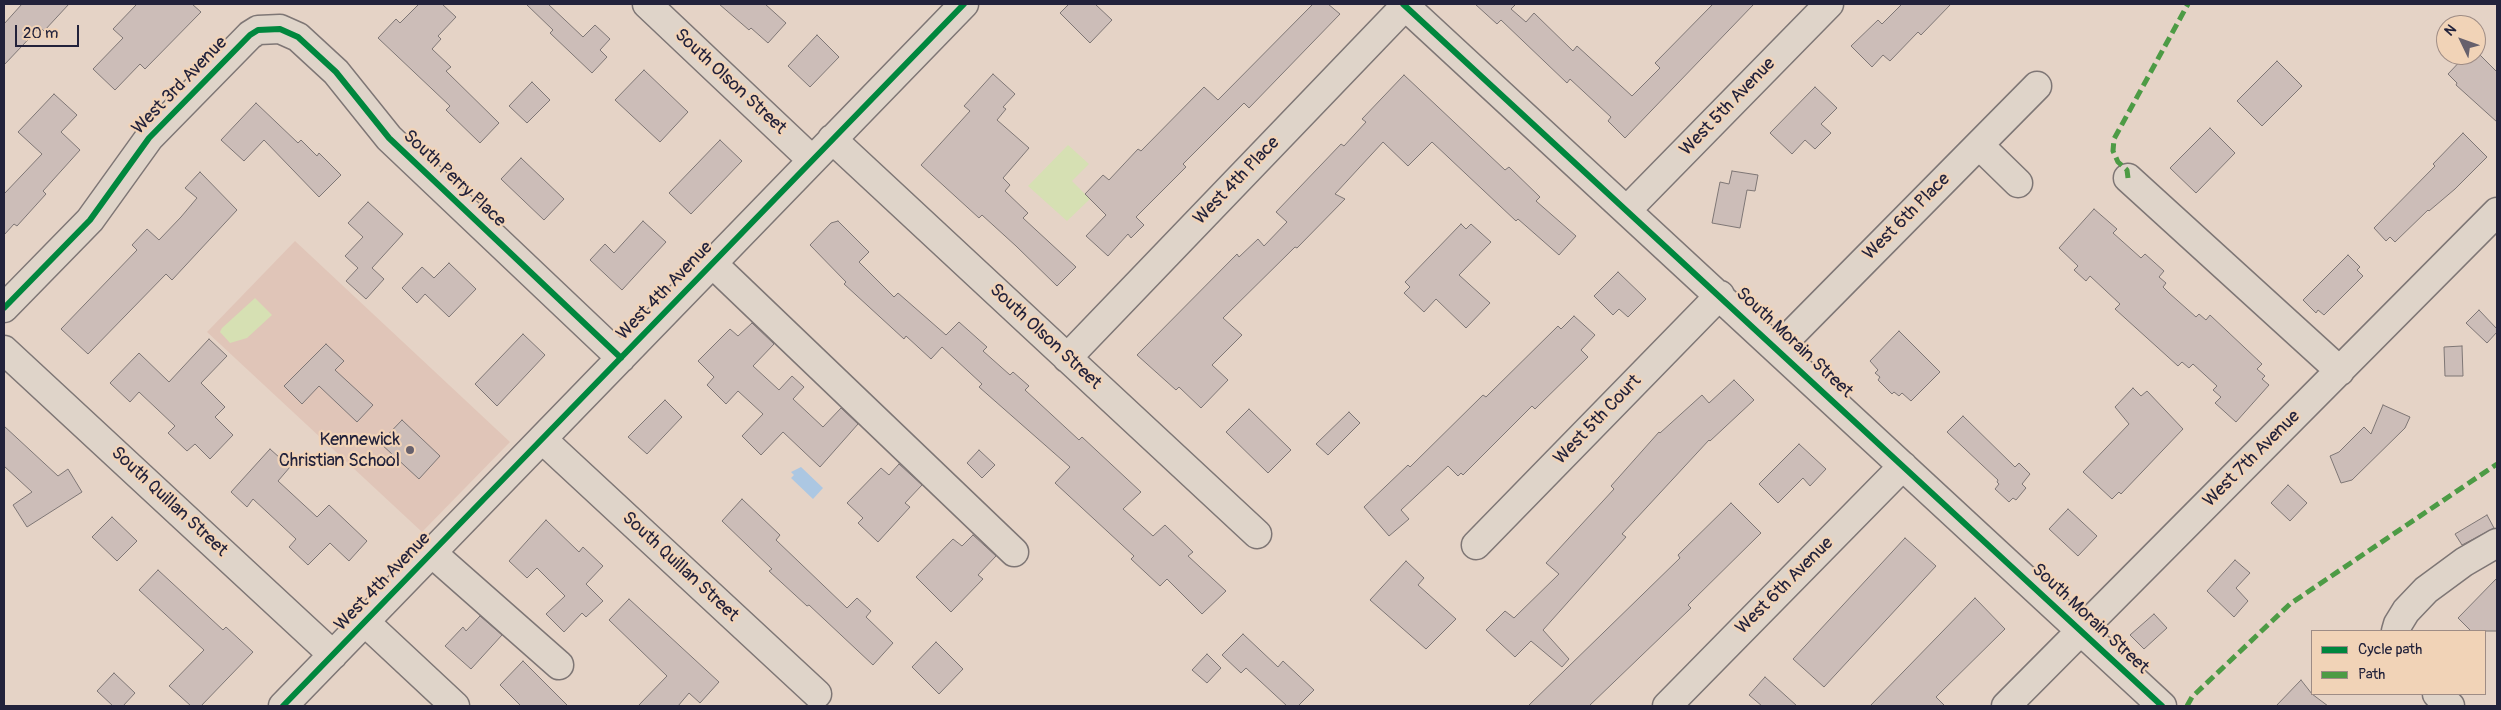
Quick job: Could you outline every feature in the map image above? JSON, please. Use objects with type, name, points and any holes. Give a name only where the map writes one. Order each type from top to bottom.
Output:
[{"type":"street","name":"South Olson Street","points":[[647,4],[812,160]]},
{"type":"street","name":"West 4th Avenue","points":[[283,706],[964,4]]},
{"type":"street","name":"South Morain Street","points":[[1405,4],[2162,706]]},
{"type":"street","name":"West 4th Place","points":[[1067,358],[1405,4]]},
{"type":"street","name":"West 5th Avenue","points":[[1627,210],[1829,4]]},
{"type":"street","name":"West 3rd Avenue","points":[[4,308],[90,220],[149,138],[250,35],[266,29]]},
{"type":"street","name":"South Perry Place","points":[[266,29],[280,29],[290,32],[330,66],[389,138],[621,358]]},
{"type":"street","name":"West 6th Place","points":[[1777,349],[2038,86]]},
{"type":"street","name":"South Olson Street","points":[[832,140],[1257,534]]},
{"type":"street","points":[[1979,145],[2018,183]]},
{"type":"street","points":[[2128,178],[2340,371]]},
{"type":"street","name":"West 7th Avenue","points":[[2006,706],[2497,212]]},
{"type":"street","points":[[713,264],[1014,552]]},
{"type":"street","name":"West 5th Court","points":[[1476,545],[1720,295]]},
{"type":"street","name":"South Quillan Street","points":[[4,350],[333,655]]},
{"type":"street","name":"South Quillan Street","points":[[542,439],[817,694]]},
{"type":"street","name":"West 6th Avenue","points":[[1666,706],[1903,466]]},
{"type":"street","points":[[2396,630],[2406,611],[2426,590],[2464,562],[2497,543]]},
{"type":"street","points":[[432,553],[559,665]]},
{"type":"street","points":[[365,622],[455,706]]},
{"type":"street","points":[[2438,695],[2450,706]]},
{"type":"shaded area","points":[[295,241],[510,442],[422,532],[207,332]]},
{"type":"green space","points":[[1068,145],[1089,164],[1072,181],[1090,199],[1067,221],[1028,186]]},
{"type":"green space","points":[[255,298],[272,315],[247,338],[230,343],[220,332],[222,328]]},
{"type":"water","points":[[801,467],[823,488],[813,499],[791,478],[794,475],[791,472]]},
{"type":"building","points":[[22,4],[69,4],[44,31],[40,27],[4,65],[4,24]]},
{"type":"building","points":[[137,4],[192,4],[201,12],[145,69],[140,64],[115,90],[93,69],[123,38],[113,29]]},
{"type":"building","points":[[419,4],[442,4],[456,17],[438,36],[441,39],[432,49],[451,67],[446,71],[499,123],[480,143],[446,110],[450,106],[378,38],[396,19],[400,23]]},
{"type":"building","points":[[526,4],[548,4],[583,37],[595,25],[610,39],[600,50],[607,57],[592,73],[550,33],[553,30]]},
{"type":"building","points":[[719,4],[765,4],[786,23],[768,43],[751,28],[749,30]]},
{"type":"building","points":[[1069,4],[1095,4],[1112,20],[1090,43],[1060,13]]},
{"type":"building","points":[[1313,4],[1328,4],[1340,14],[1249,108],[1244,103],[1183,164],[1186,167],[1136,217],[1144,225],[1131,238],[1128,234],[1108,256],[1086,236],[1106,215],[1085,194],[1103,175],[1109,180],[1138,149],[1141,151],[1204,87],[1218,100]]},
{"type":"building","points":[[1475,4],[1516,4],[1511,9],[1526,22],[1534,13],[1573,51],[1577,46],[1632,96],[1660,68],[1655,63],[1713,4],[1754,4],[1625,138],[1608,121],[1611,117],[1570,79],[1567,83],[1501,20],[1497,24]]},
{"type":"building","points":[[1902,4],[1951,4],[1921,35],[1918,32],[1890,61],[1883,55],[1872,67],[1851,46],[1878,20],[1882,24]]},
{"type":"building","points":[[817,35],[839,57],[810,87],[788,66]]},
{"type":"building","points":[[2277,61],[2302,86],[2262,126],[2237,101]]},
{"type":"building","points":[[2486,61],[2497,72],[2497,122],[2456,85],[2457,83],[2448,74],[2457,65],[2486,65]]},
{"type":"building","points":[[644,70],[688,112],[660,142],[615,100]]},
{"type":"building","points":[[993,74],[1015,94],[1003,107],[1006,109],[997,120],[1029,148],[1003,178],[1010,185],[1005,191],[1028,213],[1023,218],[1076,267],[1057,286],[982,215],[979,218],[921,165],[970,111],[964,106]]},
{"type":"building","points":[[1404,75],[1505,170],[1509,167],[1540,197],[1536,201],[1576,236],[1559,255],[1518,219],[1516,221],[1432,142],[1408,166],[1383,142],[1335,194],[1345,199],[1297,248],[1295,247],[1223,318],[1242,335],[1212,365],[1228,380],[1201,408],[1179,387],[1176,390],[1137,355],[1237,254],[1239,257],[1258,239],[1264,246],[1287,222],[1276,212],[1341,144],[1344,146],[1366,122],[1362,119]]},
{"type":"building","points":[[532,82],[550,100],[527,123],[509,106]]},
{"type":"building","points":[[1815,87],[1837,108],[1821,124],[1831,133],[1815,149],[1805,140],[1792,154],[1770,133]]},
{"type":"building","points":[[54,94],[77,115],[61,132],[80,150],[43,191],[46,194],[17,226],[14,224],[4,235],[4,194],[42,154],[18,132]]},
{"type":"building","points":[[256,103],[298,143],[301,140],[317,156],[319,153],[341,175],[319,197],[264,140],[244,161],[221,140]]},
{"type":"building","points":[[2210,128],[2235,153],[2196,193],[2170,168]]},
{"type":"building","points":[[2463,133],[2487,157],[2455,189],[2428,210],[2395,242],[2390,237],[2386,241],[2374,228],[2435,166],[2433,164]]},
{"type":"building","points":[[720,140],[742,161],[691,214],[669,193]]},
{"type":"building","points":[[521,158],[564,199],[544,220],[501,179]]},
{"type":"building","points":[[1732,171],[1758,175],[1755,191],[1747,190],[1740,228],[1712,223],[1720,182],[1729,184]]},
{"type":"building","points":[[200,172],[237,210],[172,280],[166,274],[88,354],[61,329],[137,250],[132,245],[147,229],[159,240],[181,217],[197,198],[185,188]]},
{"type":"building","points":[[368,202],[403,234],[372,268],[384,279],[366,299],[346,281],[358,268],[345,256],[363,237],[348,223]]},
{"type":"building","points":[[2094,209],[2117,229],[2113,233],[2141,258],[2145,254],[2164,271],[2159,277],[2166,283],[2163,287],[2169,293],[2196,317],[2199,314],[2206,320],[2210,315],[2262,364],[2257,369],[2265,376],[2262,379],[2269,385],[2236,422],[2215,403],[2221,397],[2213,390],[2217,386],[2193,364],[2189,368],[2182,362],[2178,366],[2115,309],[2120,304],[2090,276],[2086,281],[2074,270],[2078,266],[2059,248]]},
{"type":"building","points":[[643,221],[666,242],[622,290],[590,260],[605,244],[614,253]]},
{"type":"building","points":[[838,221],[869,252],[859,262],[894,297],[898,293],[946,335],[959,322],[987,347],[983,351],[1010,375],[1013,372],[1029,386],[1025,390],[1079,440],[1082,437],[1141,492],[1123,509],[1153,536],[1165,525],[1193,552],[1188,556],[1226,591],[1202,614],[1167,579],[1160,586],[1131,559],[1134,556],[1055,483],[1070,467],[979,387],[982,384],[942,347],[931,359],[906,336],[904,339],[844,284],[846,282],[810,245],[831,223]]},
{"type":"building","points":[[1461,224],[1466,229],[1471,224],[1491,242],[1459,275],[1490,303],[1466,328],[1436,299],[1424,312],[1404,293],[1410,287],[1405,282]]},
{"type":"building","points":[[2348,255],[2360,267],[2357,270],[2363,276],[2324,315],[2318,310],[2316,313],[2303,300]]},
{"type":"building","points":[[449,263],[476,289],[449,317],[425,294],[417,303],[402,288],[422,267],[434,278]]},
{"type":"building","points":[[1618,272],[1646,299],[1628,317],[1619,309],[1613,315],[1594,296]]},
{"type":"building","points":[[2479,310],[2497,329],[2497,332],[2487,343],[2466,323]]},
{"type":"building","points":[[1574,316],[1595,335],[1581,350],[1588,357],[1535,409],[1532,406],[1463,475],[1461,473],[1458,476],[1448,466],[1401,510],[1409,519],[1389,536],[1364,507],[1408,465],[1410,467],[1483,395],[1486,397],[1558,326],[1561,329]]},
{"type":"building","points":[[752,323],[774,344],[753,366],[779,390],[792,376],[804,387],[793,399],[823,427],[841,408],[858,424],[820,467],[783,432],[761,455],[742,436],[763,414],[738,391],[726,404],[707,385],[714,377],[698,361],[730,329],[738,336]]},
{"type":"building","points":[[1899,331],[1940,372],[1911,401],[1902,393],[1899,396],[1894,392],[1892,394],[1878,380],[1880,377],[1875,373],[1878,370],[1870,361]]},
{"type":"building","points":[[523,334],[545,355],[497,406],[475,384]]},
{"type":"building","points":[[209,339],[227,356],[201,383],[225,407],[215,417],[233,435],[210,459],[195,444],[187,451],[168,433],[175,426],[139,392],[130,402],[110,383],[139,353],[169,382]]},
{"type":"building","points":[[326,344],[344,361],[335,370],[373,405],[357,422],[319,386],[302,404],[284,386]]},
{"type":"building","points":[[2462,346],[2463,376],[2445,376],[2444,347]]},
{"type":"building","points":[[1734,380],[1754,400],[1709,440],[1622,534],[1626,537],[1543,630],[1569,659],[1562,667],[1531,641],[1515,657],[1486,630],[1505,611],[1514,618],[1559,574],[1546,563],[1614,489],[1611,486],[1659,432],[1702,395],[1709,403]]},
{"type":"building","points":[[2133,388],[2141,396],[2147,391],[2183,429],[2121,494],[2119,492],[2112,499],[2083,472],[2129,424],[2115,407]]},
{"type":"building","points":[[665,400],[682,417],[647,454],[628,437]]},
{"type":"building","points":[[2383,405],[2410,417],[2405,428],[2352,480],[2341,483],[2330,456],[2339,452],[2364,427],[2371,434]]},
{"type":"building","points":[[1249,409],[1291,450],[1268,473],[1226,432]]},
{"type":"building","points":[[1349,412],[1360,423],[1328,455],[1316,444]]},
{"type":"building","points":[[1963,416],[2015,467],[2019,463],[2030,474],[2022,484],[2026,488],[2016,500],[2013,498],[2009,502],[1995,489],[1999,484],[1998,480],[1947,432]]},
{"type":"building","name":"Kennewick Christian School","points":[[402,420],[440,456],[419,479],[380,443]]},
{"type":"building","points":[[4,426],[58,476],[68,469],[82,492],[27,527],[13,505],[32,492],[4,466]]},
{"type":"building","points":[[1799,444],[1826,469],[1810,486],[1803,478],[1778,503],[1759,484]]},
{"type":"building","points":[[270,449],[290,467],[278,481],[317,517],[329,505],[367,541],[349,561],[330,543],[308,565],[289,547],[296,539],[253,499],[247,507],[231,492]]},
{"type":"building","points":[[979,450],[995,465],[982,478],[967,463]]},
{"type":"building","points":[[899,464],[922,485],[905,503],[910,507],[878,542],[858,523],[863,518],[847,503],[881,468],[889,475]]},
{"type":"building","points":[[2288,485],[2307,503],[2290,521],[2271,503]]},
{"type":"building","points":[[742,499],[780,535],[776,540],[847,608],[857,598],[871,611],[866,617],[893,643],[873,665],[809,605],[807,606],[769,571],[772,569],[722,521]]},
{"type":"building","points":[[1731,503],[1761,533],[1688,605],[1691,608],[1589,706],[1528,706],[1680,558],[1678,555]]},
{"type":"building","points":[[2068,509],[2097,536],[2078,556],[2049,529]]},
{"type":"building","points":[[2487,515],[2494,528],[2462,545],[2455,534]]},
{"type":"building","points":[[112,517],[137,541],[117,561],[92,537]]},
{"type":"building","points":[[546,520],[579,552],[583,547],[603,566],[586,584],[603,601],[586,617],[582,613],[564,632],[546,614],[565,596],[537,568],[527,578],[509,561]]},
{"type":"building","points":[[973,535],[996,556],[978,575],[983,579],[951,612],[916,577],[953,539],[962,546]]},
{"type":"building","points":[[1905,538],[1936,566],[1824,687],[1793,659]]},
{"type":"building","points":[[2235,560],[2250,573],[2236,588],[2248,601],[2234,617],[2207,591]]},
{"type":"building","points":[[1406,561],[1424,578],[1418,585],[1456,619],[1426,649],[1370,600]]},
{"type":"building","points":[[158,570],[223,630],[226,627],[253,652],[201,706],[191,706],[169,686],[204,650],[139,590]]},
{"type":"building","points":[[2497,578],[2497,631],[2470,630],[2458,618]]},
{"type":"building","points":[[1975,598],[2005,629],[1936,697],[1945,706],[1870,706]]},
{"type":"building","points":[[629,599],[719,682],[700,703],[689,693],[678,706],[638,706],[667,676],[609,620]]},
{"type":"building","points":[[2154,614],[2167,628],[2144,649],[2130,635]]},
{"type":"building","points":[[480,616],[502,635],[471,669],[445,646],[463,627],[466,631]]},
{"type":"building","points":[[1243,634],[1278,667],[1283,661],[1314,690],[1298,706],[1287,706],[1246,668],[1241,673],[1222,655]]},
{"type":"building","points":[[936,642],[963,669],[939,694],[912,667]]},
{"type":"building","points":[[1207,654],[1221,668],[1207,683],[1192,670]]},
{"type":"building","points":[[523,661],[568,706],[521,706],[500,685]]},
{"type":"building","points":[[114,673],[135,693],[123,706],[113,706],[97,691]]},
{"type":"building","points":[[1765,677],[1797,706],[1762,706],[1749,695]]},
{"type":"building","points":[[2301,680],[2311,695],[2328,706],[2276,706]]},
{"type":"marked path","points":[[2128,178],[2127,170],[2118,162],[2113,151],[2114,139],[2188,4]]},
{"type":"marked path","points":[[2187,706],[2192,697],[2290,604],[2497,464]]},
{"type":"cycle path","points":[[283,706],[964,4]]},
{"type":"cycle path","points":[[1403,4],[2162,706]]},
{"type":"cycle path","points":[[4,308],[90,220],[149,138],[250,35],[258,30],[280,29],[298,37],[336,72],[389,138],[621,358]]},
{"type":"place","name":"Kennewick Christian School","points":[[410,450]]}]
